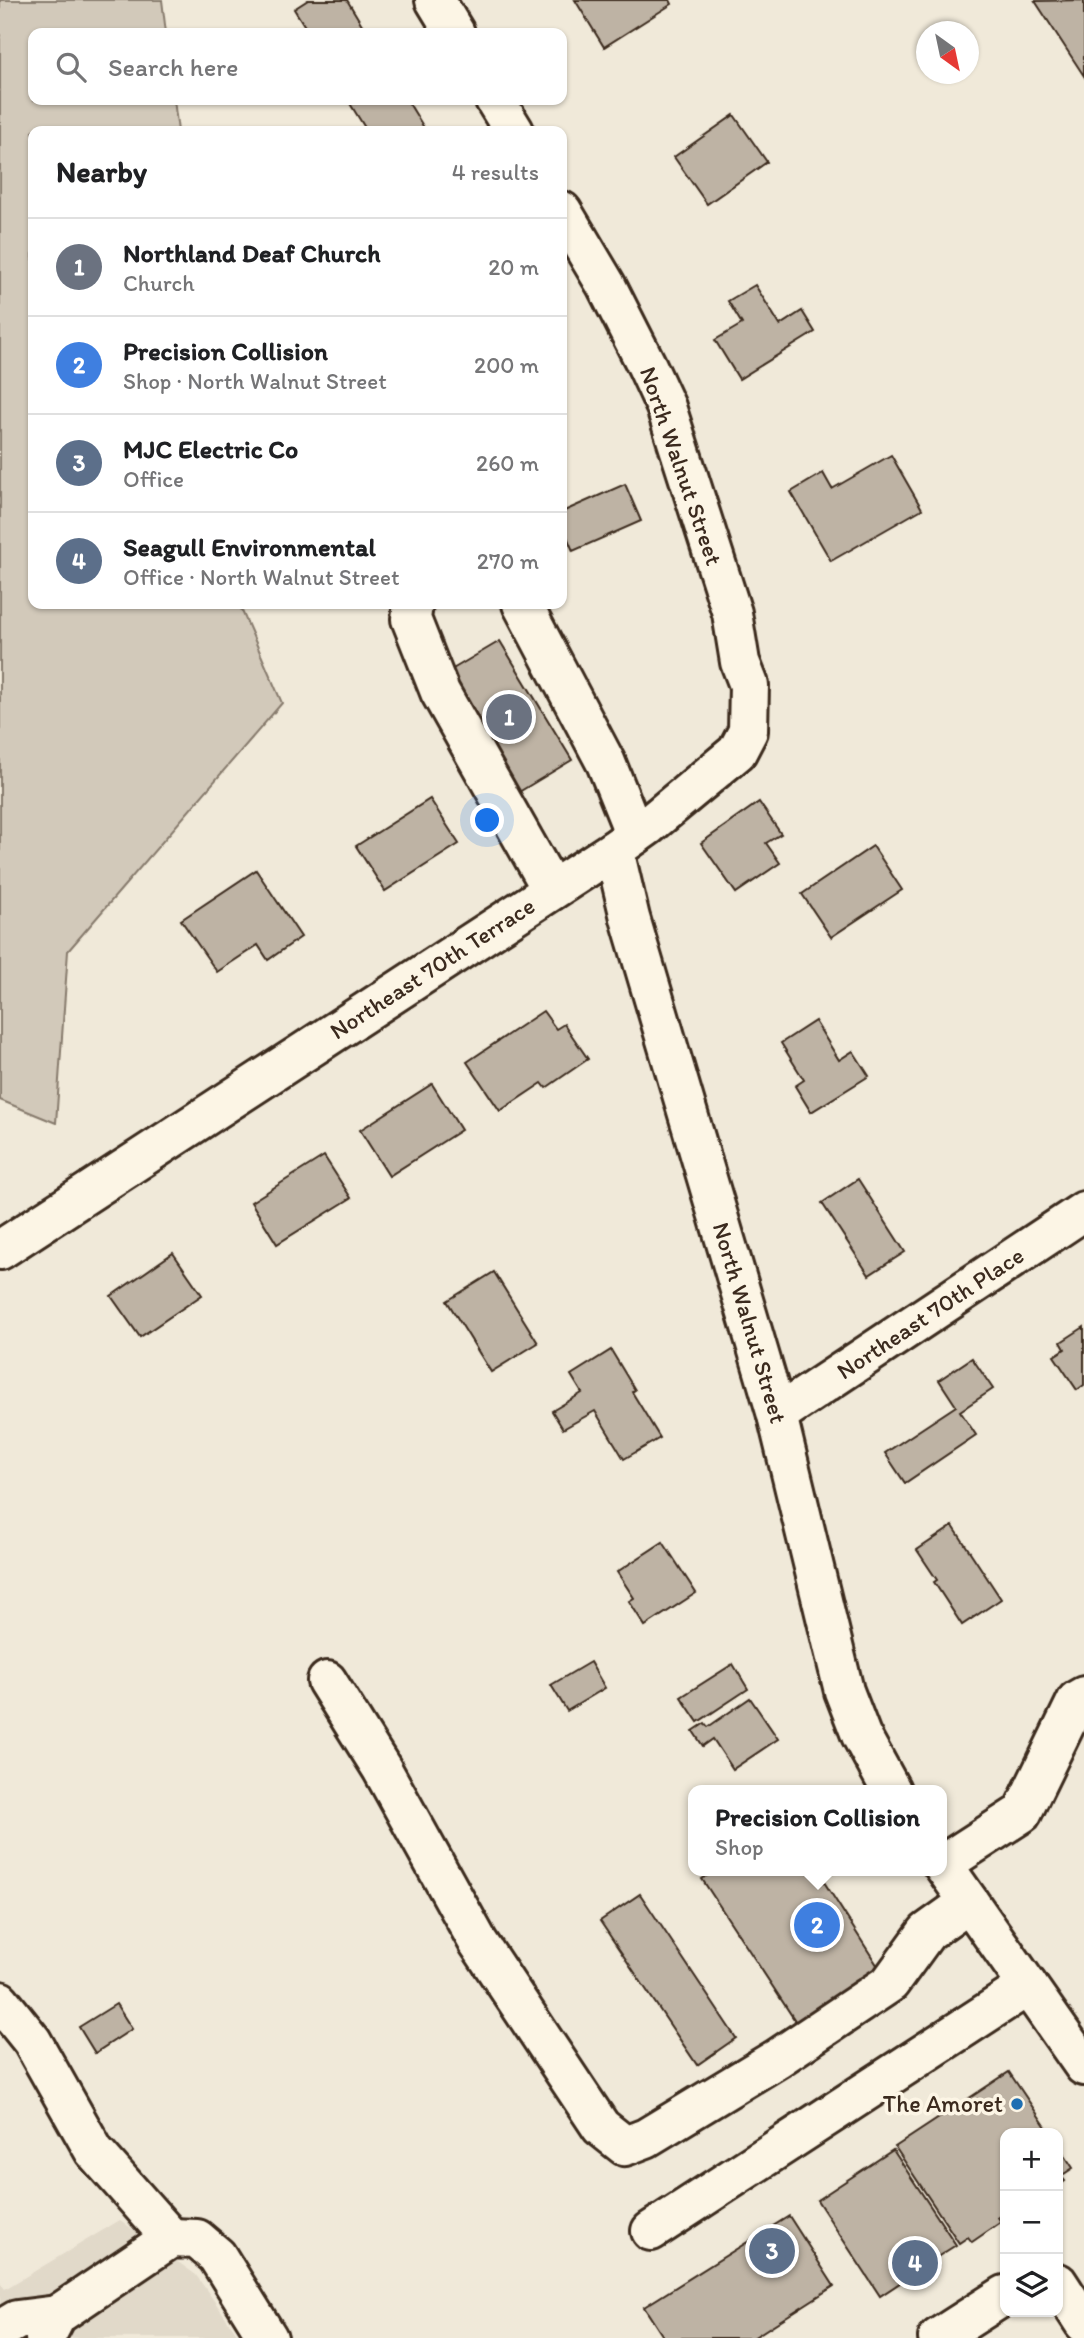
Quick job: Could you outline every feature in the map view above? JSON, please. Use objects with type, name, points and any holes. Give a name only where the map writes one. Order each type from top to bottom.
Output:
[{"type":"street","points":[[435,0],[452,28]]},
{"type":"street","points":[[498,105],[511,126]]},
{"type":"street","name":"North Walnut Street","points":[[567,219],[606,285],[666,407],[732,613]]},
{"type":"street","points":[[412,609],[411,619],[440,692],[552,890]]},
{"type":"street","name":"North Walnut Street","points":[[525,609],[606,762],[625,843],[630,918],[777,1415],[844,1691],[861,1735],[888,1785]]},
{"type":"street","name":"Northeast 70th Terrace","points":[[0,1250],[625,843],[737,752],[748,731],[749,685],[740,662],[732,613]]},
{"type":"street","name":"Northeast 70th Place","points":[[777,1415],[1084,1211]]},
{"type":"street","points":[[327,1681],[382,1769],[491,1963],[601,2127],[625,2146],[646,2138],[767,2064],[890,1983],[927,1932],[969,1902]]},
{"type":"street","points":[[947,1860],[1022,1813],[1077,1700],[1084,1696]]},
{"type":"street","points":[[947,1870],[1082,2058]]},
{"type":"street","points":[[651,2231],[1028,1986]]},
{"type":"street","points":[[0,2001],[32,2041],[94,2151],[171,2238]]},
{"type":"street","points":[[0,2330],[17,2320],[58,2330],[171,2238],[197,2239],[217,2256],[268,2338]]},
{"type":"street","points":[[1063,2291],[1084,2323]]},
{"type":"street","points":[[938,2338],[1000,2298]]},
{"type":"shaded area","points":[[0,0],[162,0],[165,28],[28,28],[28,105],[175,105],[177,126],[28,126],[28,609],[241,609],[282,703],[68,951],[56,1123],[0,1100]]},
{"type":"shaded area","points":[[120,2220],[196,2275],[240,2338],[0,2338],[0,2282],[5,2289]]},
{"type":"building","points":[[308,0],[347,0],[364,28],[306,28],[294,9]]},
{"type":"building","points":[[575,0],[670,0],[672,4],[604,47]]},
{"type":"building","points":[[1084,0],[1084,76],[1035,1]]},
{"type":"building","points":[[351,105],[410,105],[423,126],[364,126]]},
{"type":"building","points":[[734,115],[767,162],[707,204],[674,157]]},
{"type":"building","points":[[755,285],[780,325],[802,311],[815,332],[739,379],[715,340],[742,324],[728,301]]},
{"type":"building","points":[[891,455],[922,509],[831,561],[791,492],[823,473],[832,489]]},
{"type":"building","points":[[625,484],[641,521],[573,551],[567,537],[567,510]]},
{"type":"building","points":[[500,641],[572,760],[519,792],[446,673]]},
{"type":"building","points":[[430,799],[459,844],[385,891],[356,846]]},
{"type":"building","points":[[759,802],[781,834],[766,843],[780,863],[736,893],[701,843]]},
{"type":"building","points":[[873,846],[902,890],[831,937],[802,894]]},
{"type":"building","points":[[256,870],[301,937],[268,960],[258,945],[217,972],[181,920]]},
{"type":"building","points":[[543,1011],[556,1029],[564,1024],[588,1059],[546,1088],[542,1083],[500,1111],[467,1062]]},
{"type":"building","points":[[815,1021],[839,1060],[853,1051],[869,1076],[811,1112],[795,1086],[804,1080],[781,1043]]},
{"type":"building","points":[[432,1084],[461,1130],[389,1176],[360,1130]]},
{"type":"building","points":[[324,1156],[351,1198],[277,1244],[251,1202]]},
{"type":"building","points":[[858,1179],[905,1252],[869,1275],[822,1203]]},
{"type":"building","points":[[173,1253],[202,1295],[140,1337],[111,1296]]},
{"type":"building","points":[[494,1272],[538,1343],[491,1372],[447,1301]]},
{"type":"building","points":[[1084,1327],[1084,1385],[1077,1390],[1054,1356],[1065,1349],[1061,1342]]},
{"type":"building","points":[[611,1350],[660,1438],[624,1459],[595,1411],[563,1429],[552,1411],[582,1393],[571,1375]]},
{"type":"building","points":[[972,1358],[993,1389],[960,1411],[976,1435],[905,1483],[885,1453],[956,1406],[939,1380]]},
{"type":"building","points":[[953,1526],[1001,1599],[962,1625],[917,1550]]},
{"type":"building","points":[[663,1542],[696,1593],[645,1626],[629,1601],[634,1598],[617,1572]]},
{"type":"building","points":[[590,1662],[605,1688],[567,1711],[551,1685]]},
{"type":"building","points":[[733,1664],[748,1689],[698,1722],[681,1697]]},
{"type":"building","points":[[750,1698],[778,1739],[733,1769],[713,1739],[703,1746],[693,1731],[705,1723],[708,1727]]},
{"type":"building","points":[[706,1876],[820,1876],[879,1968],[796,2022],[702,1879]]},
{"type":"building","points":[[640,1894],[736,2038],[697,2065],[600,1921]]},
{"type":"building","points":[[116,2004],[132,2029],[95,2053],[79,2027]]},
{"type":"building","points":[[1009,2072],[1047,2128],[1000,2128],[1000,2223],[972,2242],[968,2237],[959,2243],[895,2147]]},
{"type":"building","points":[[893,2150],[956,2245],[934,2259],[938,2265],[909,2284],[906,2279],[880,2296],[817,2200]]},
{"type":"building","points":[[1063,2153],[1073,2168],[1063,2175]]},
{"type":"building","points":[[789,2216],[834,2286],[753,2338],[664,2338],[644,2307]]},
{"type":"place","name":"Northland Deaf Church","points":[[509,717]]},
{"type":"place","name":"Precision Collision","points":[[817,1925]]},
{"type":"place","name":"The Amoret","points":[[1017,2104]]},
{"type":"place","name":"MJC Electric Co","points":[[772,2251]]},
{"type":"place","name":"Seagull Environmental","points":[[915,2263]]}]
